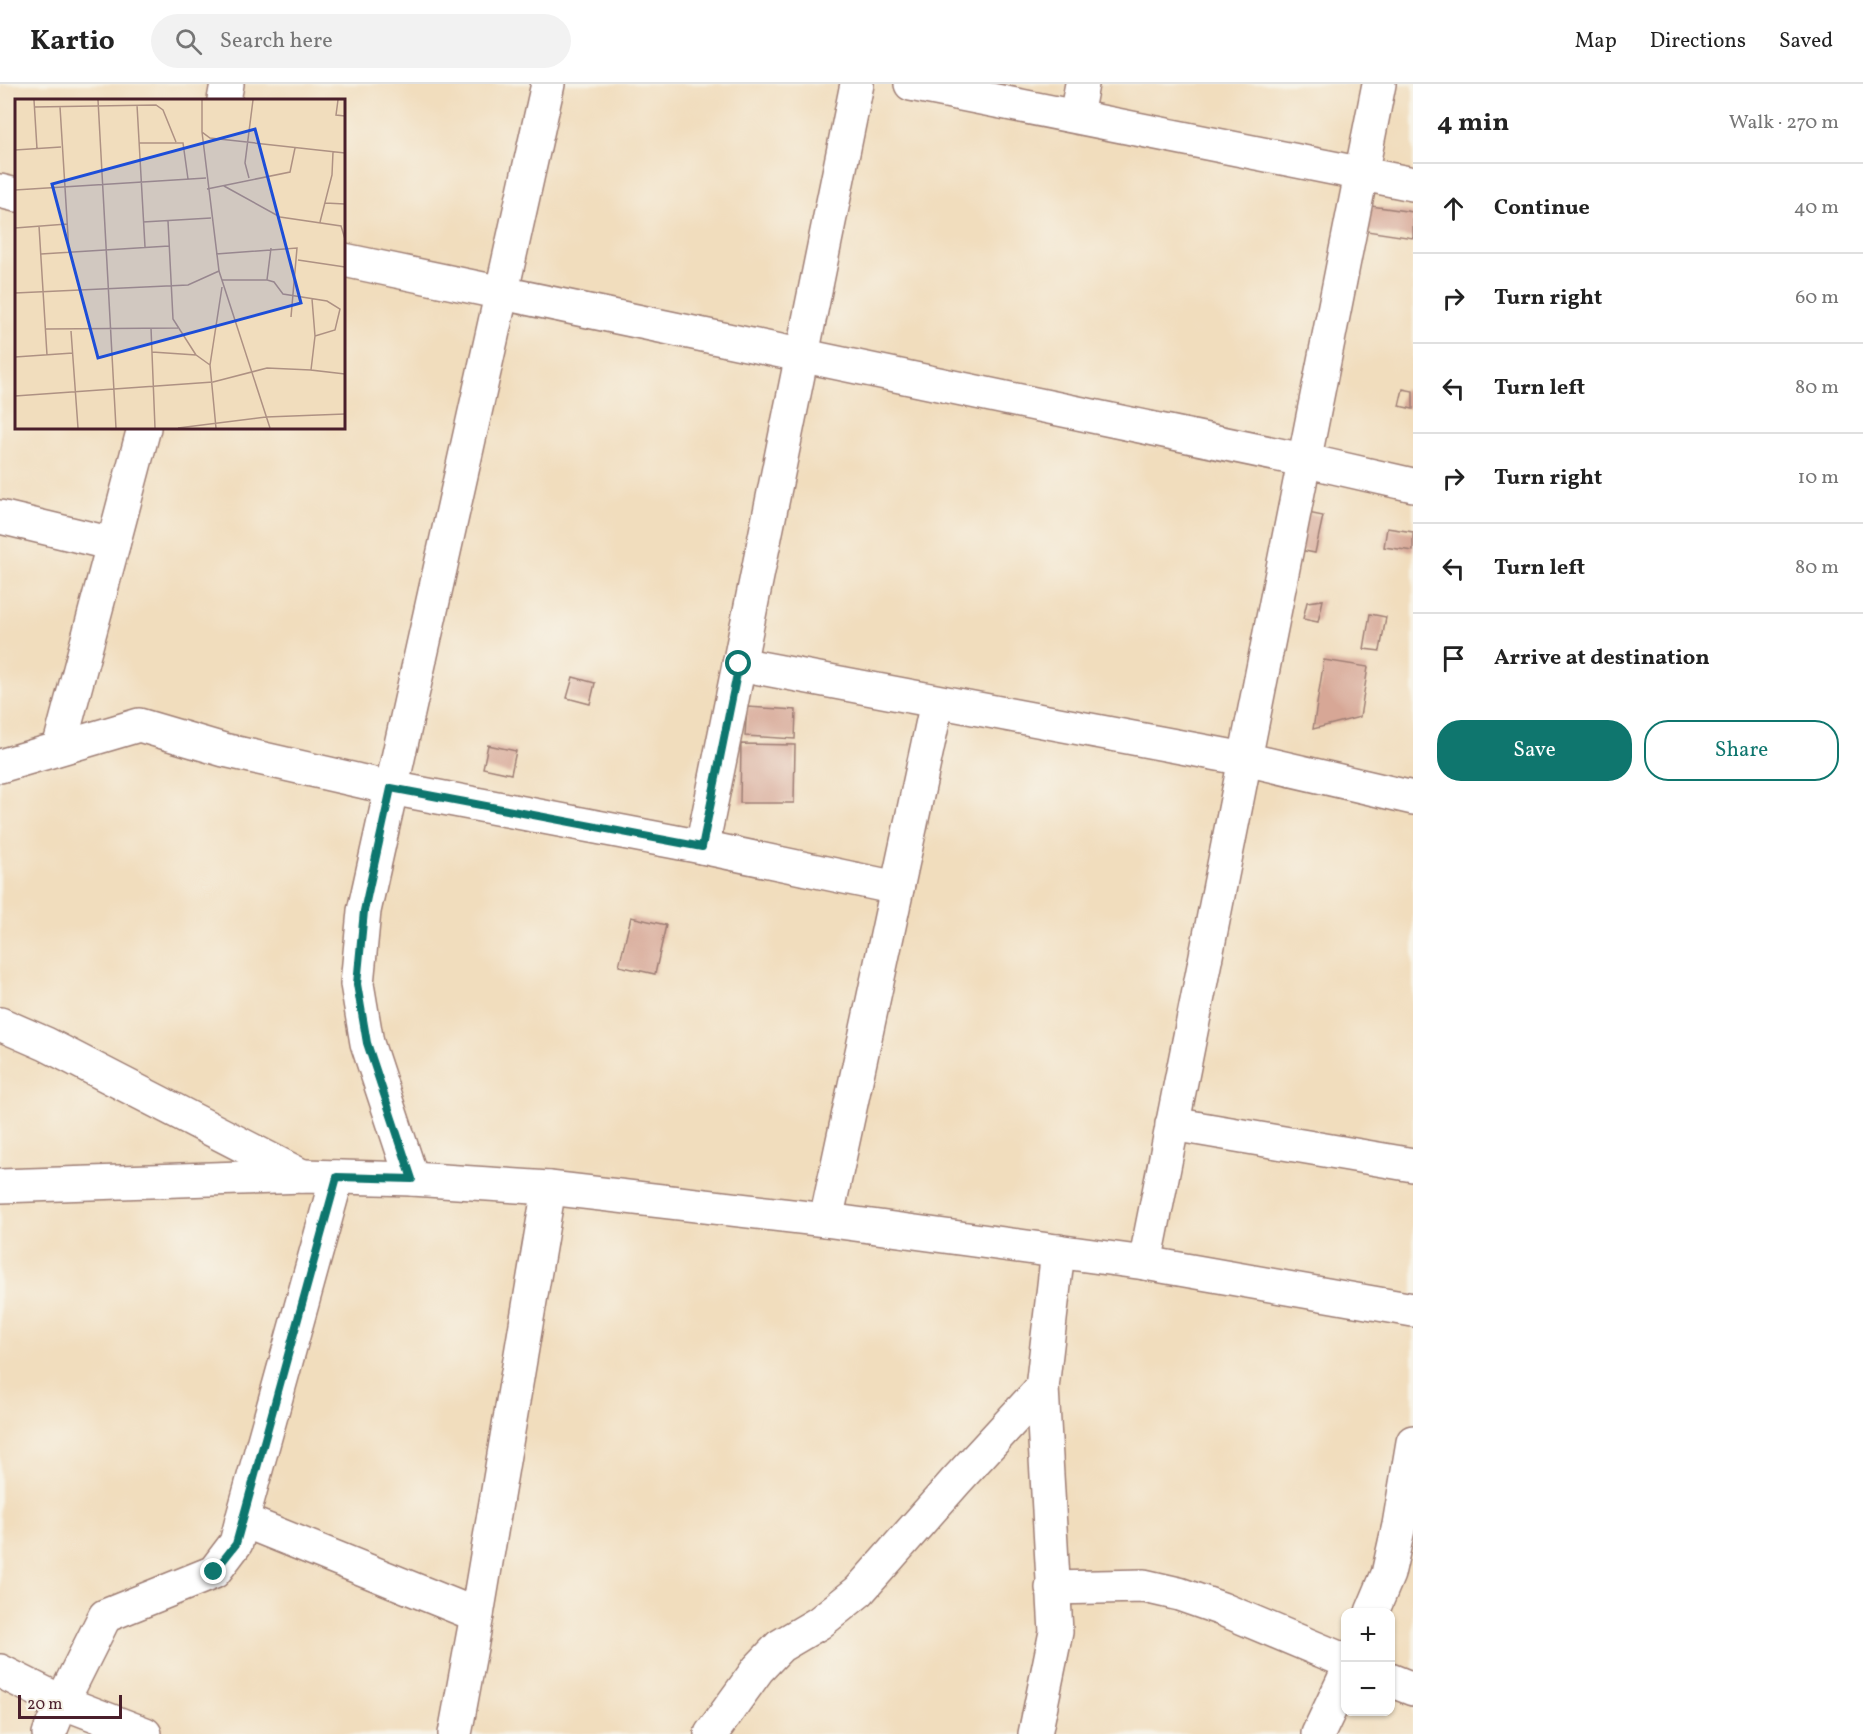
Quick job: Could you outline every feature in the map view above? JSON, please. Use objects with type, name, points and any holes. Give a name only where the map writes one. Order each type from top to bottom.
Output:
[{"type":"street","points":[[224,99],[227,84]]},
{"type":"street","points":[[412,1179],[367,1043],[357,984],[364,911],[548,84]]},
{"type":"street","points":[[702,847],[857,84]]},
{"type":"street","points":[[911,84],[1413,184]]},
{"type":"street","points":[[1076,116],[1082,84]]},
{"type":"street","points":[[1145,1263],[1379,84]]},
{"type":"street","points":[[0,191],[15,195]]},
{"type":"street","points":[[345,260],[1303,460],[1413,485]]},
{"type":"street","points":[[60,748],[144,429]]},
{"type":"street","points":[[0,517],[113,544]]},
{"type":"street","points":[[739,664],[1245,759],[1413,798]]},
{"type":"street","points":[[826,1220],[937,702]]},
{"type":"street","points":[[0,766],[139,725],[224,750],[391,788],[702,847],[897,888]]},
{"type":"street","points":[[0,1024],[45,1044],[304,1176]]},
{"type":"street","points":[[1172,1124],[1413,1165]]},
{"type":"street","points":[[0,1186],[304,1176],[412,1179],[549,1188],[826,1220],[1145,1263],[1413,1310]]},
{"type":"street","points":[[49,1734],[62,1702],[105,1616],[214,1572],[236,1544],[337,1177]]},
{"type":"street","points":[[455,1734],[549,1188]]},
{"type":"street","points":[[1035,1734],[1056,1632],[1042,1388],[1058,1251]]},
{"type":"street","points":[[711,1734],[758,1669],[780,1646],[819,1623],[859,1591],[1042,1388]]},
{"type":"street","points":[[1374,1608],[1388,1574],[1413,1442]]},
{"type":"street","points":[[243,1520],[477,1614]]},
{"type":"street","points":[[1052,1588],[1144,1586],[1179,1594],[1222,1609],[1341,1659]]},
{"type":"street","points":[[0,1671],[62,1702],[145,1734]]},
{"type":"street","points":[[1395,1682],[1413,1689]]},
{"type":"street","points":[[1318,1734],[1341,1686]]},
{"type":"building","points":[[1371,206],[1413,212],[1413,238],[1360,230]]},
{"type":"building","points":[[1403,389],[1413,391],[1413,409],[1399,406]]},
{"type":"building","points":[[1303,512],[1323,516],[1315,553],[1295,549]]},
{"type":"building","points":[[1387,528],[1413,532],[1413,551],[1384,547]]},
{"type":"building","points":[[1323,600],[1318,622],[1303,619],[1307,602]]},
{"type":"building","points":[[1370,614],[1386,617],[1380,651],[1364,649]]},
{"type":"building","points":[[1324,660],[1368,667],[1360,717],[1313,729]]},
{"type":"building","points":[[573,677],[595,683],[590,704],[567,698]]},
{"type":"building","points":[[747,707],[796,710],[795,739],[745,736]]},
{"type":"building","points":[[741,744],[795,745],[794,803],[740,803]]},
{"type":"building","points":[[488,745],[516,751],[511,774],[483,768]]},
{"type":"building","points":[[631,917],[666,925],[655,974],[619,966]]},
{"type":"route","points":[[214,1572],[236,1544],[337,1177],[412,1179],[367,1043],[357,984],[364,911],[391,788],[702,847],[739,664]]}]
